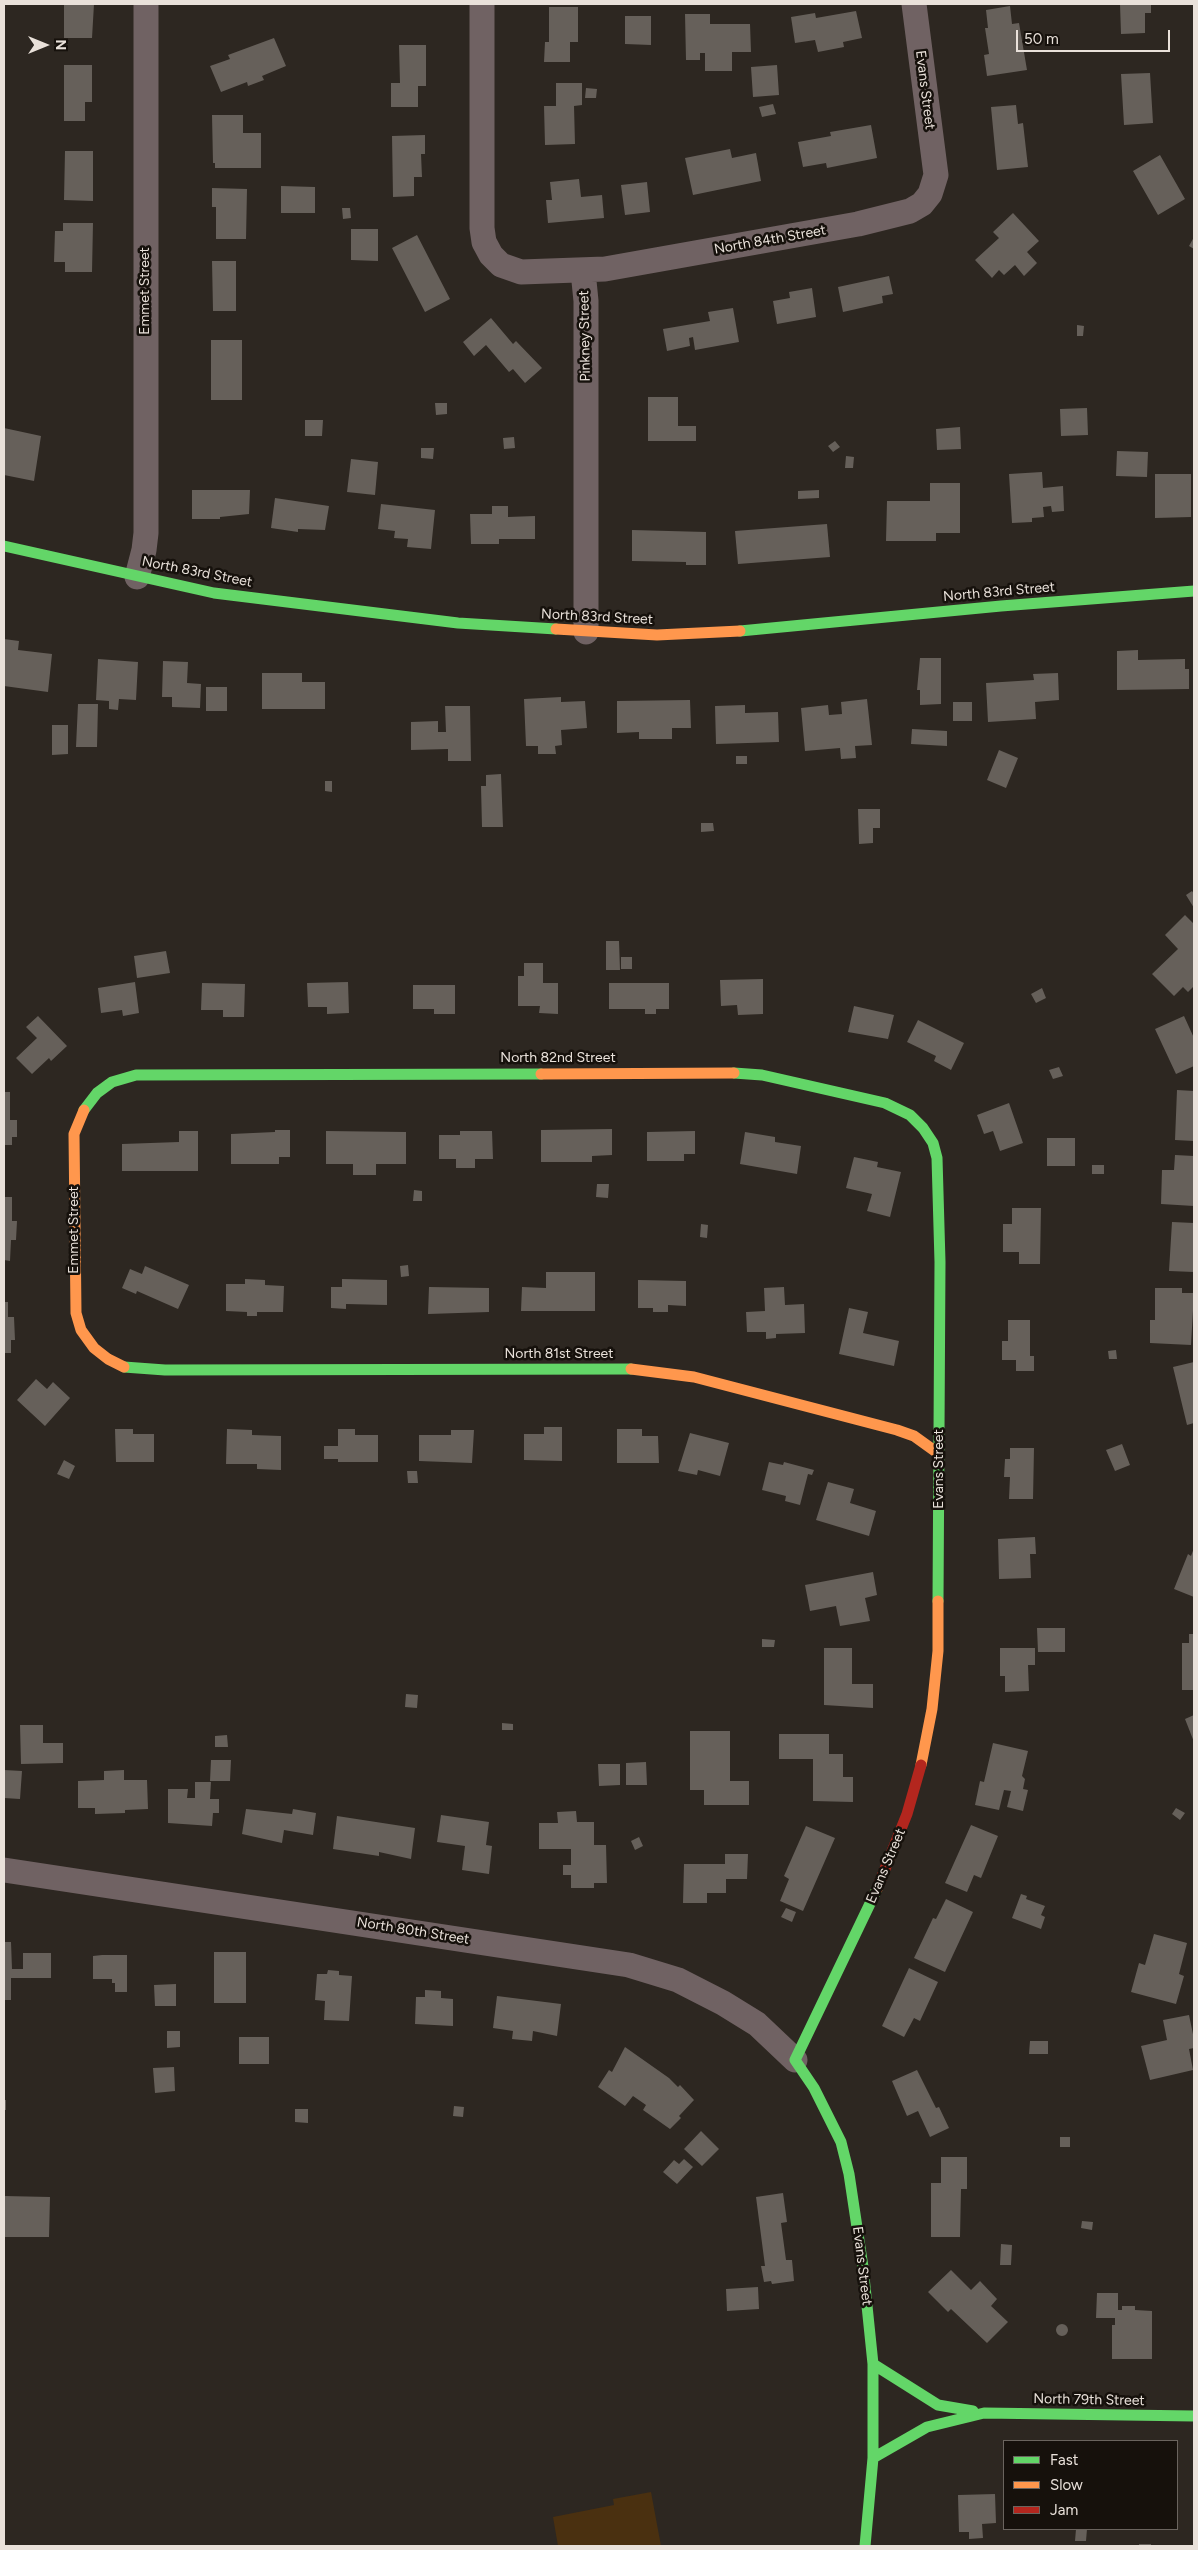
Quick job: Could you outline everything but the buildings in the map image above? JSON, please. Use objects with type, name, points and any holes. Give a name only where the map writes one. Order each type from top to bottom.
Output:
[{"type":"street","name":"Emmet Street","points":[[137,577],[146,533],[153,4]]},
{"type":"street","name":"Pinkney Street","points":[[482,4],[482,228],[484,242],[491,255],[501,265],[510,270],[520,272],[583,271],[586,311],[586,632]]},
{"type":"street","name":"Evans Street","points":[[914,4],[936,176]]},
{"type":"street","name":"North 84th Street","points":[[583,271],[605,269],[858,224],[910,211],[922,204],[930,194],[936,176]]},
{"type":"street","name":"North 83rd Street","points":[[4,546],[214,593],[339,610],[458,623],[657,635],[723,633],[1002,606],[1194,591]]},
{"type":"street","name":"Emmet Street","points":[[148,1074],[125,1077],[112,1082],[87,1104],[78,1120],[74,1134],[74,1294],[76,1313],[81,1330],[94,1348],[103,1356],[128,1367],[165,1370]]},
{"type":"street","name":"North 82nd Street","points":[[148,1074],[754,1074],[885,1103],[901,1110],[923,1128],[933,1143],[937,1158]]},
{"type":"street","name":"Evans Street","points":[[865,2546],[873,2458],[873,2364],[863,2267],[849,2174],[841,2142],[814,2088],[795,2060],[884,1875],[907,1814],[922,1763],[932,1709],[938,1651],[940,1454],[940,1223],[937,1158]]},
{"type":"street","name":"North 81st Street","points":[[165,1370],[617,1368],[654,1370],[694,1378],[897,1430],[914,1436],[940,1454]]},
{"type":"street","name":"North 80th Street","points":[[4,1870],[629,1965],[678,1980],[723,2003],[757,2024],[795,2060]]},
{"type":"street","name":"North 79th Street","points":[[873,2364],[938,2405],[984,2414],[1194,2416]]},
{"type":"street","name":"North 79th Street","points":[[873,2458],[927,2427],[984,2414]]},
{"type":"shaded area","points":[[651,2492],[661,2546],[558,2546],[553,2517],[614,2505],[613,2499]]},
{"type":"traffic: fast","points":[[4,546],[214,593],[458,623],[556,629]]},
{"type":"traffic: fast","points":[[740,631],[1001,606],[1194,591]]},
{"type":"traffic: fast","points":[[734,1073],[762,1075],[885,1103],[910,1115],[923,1128],[933,1143],[937,1158],[940,1262],[938,1601]]},
{"type":"traffic: fast","points":[[84,1110],[97,1093],[112,1082],[136,1075],[541,1074]]},
{"type":"traffic: fast","points":[[124,1367],[165,1370],[631,1369]]},
{"type":"traffic: fast","points":[[865,2546],[873,2458],[873,2364],[863,2267],[849,2174],[841,2142],[814,2088],[795,2060],[877,1889]]},
{"type":"traffic: fast","points":[[873,2364],[938,2405],[973,2411]]},
{"type":"traffic: fast","points":[[873,2458],[927,2427],[984,2413],[1194,2416]]},
{"type":"traffic: slow","points":[[556,629],[657,635],[740,631]]},
{"type":"traffic: slow","points":[[541,1074],[734,1073]]},
{"type":"traffic: slow","points":[[84,1110],[74,1134],[76,1313],[81,1330],[94,1348],[108,1359],[124,1367]]},
{"type":"traffic: slow","points":[[631,1369],[694,1377],[897,1430],[914,1436],[939,1454]]},
{"type":"traffic: slow","points":[[921,1765],[932,1709],[938,1651],[938,1601]]},
{"type":"traffic: jam","points":[[877,1889],[907,1814],[921,1765]]}]
